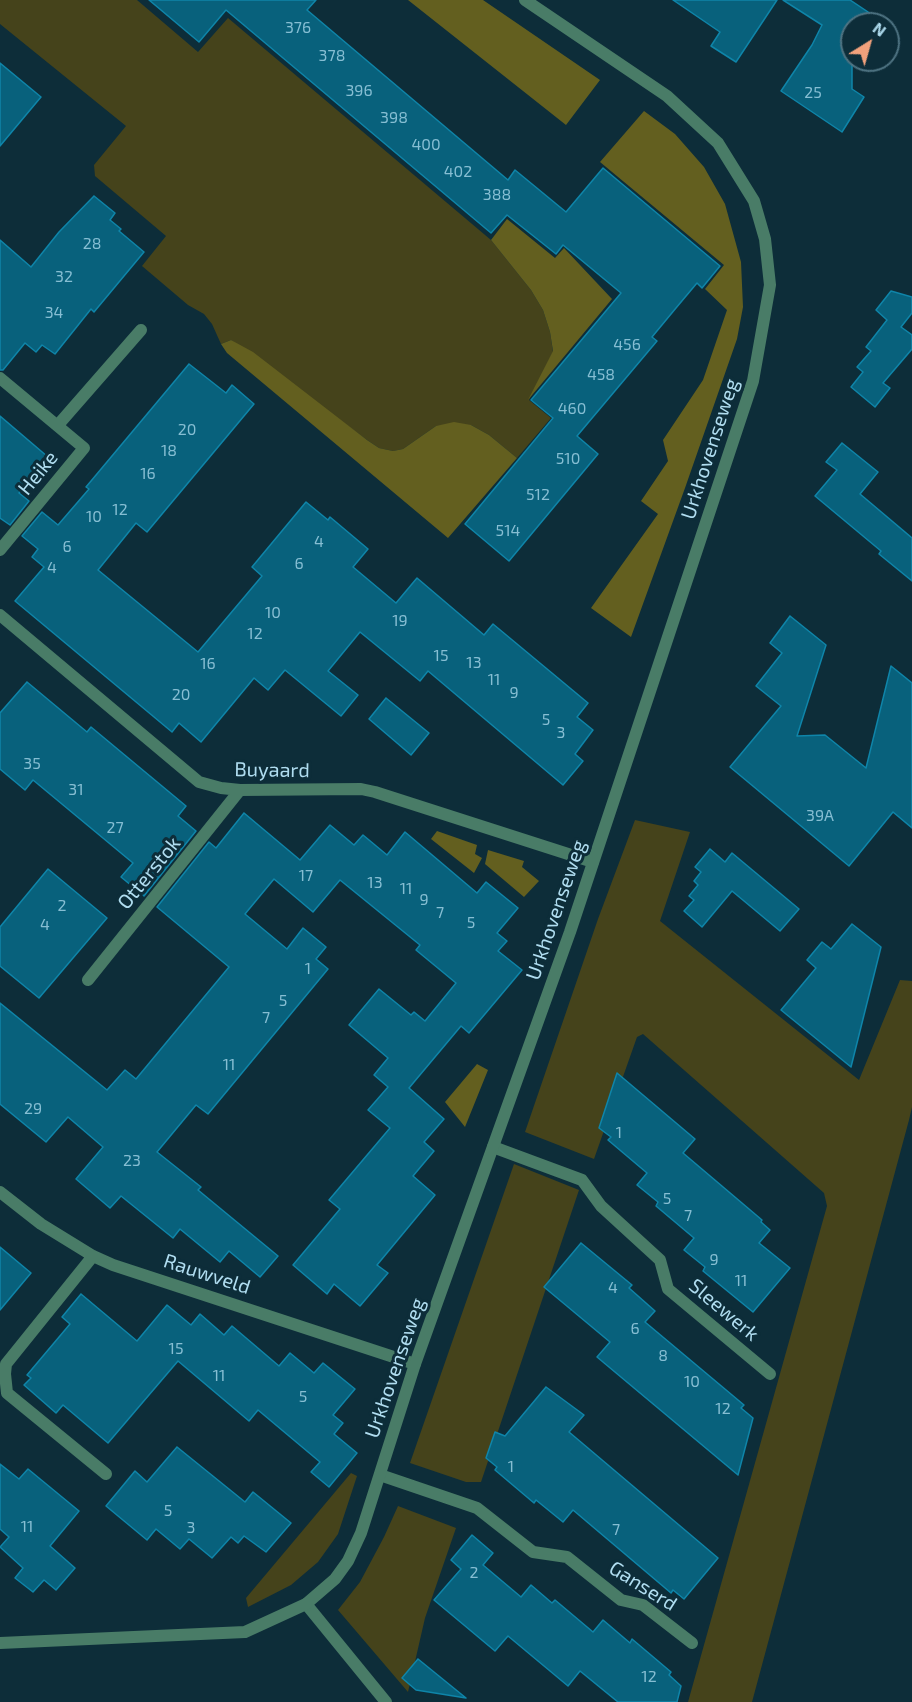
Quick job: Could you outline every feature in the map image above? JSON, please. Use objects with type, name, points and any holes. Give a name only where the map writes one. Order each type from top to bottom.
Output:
[{"type":"street","name":"Urkhovenseweg","points":[[0,1643],[245,1632],[306,1604],[335,1579],[348,1561],[361,1533],[415,1364],[570,933],[753,381],[770,285],[765,238],[754,201],[718,143],[667,96],[525,0]]},
{"type":"street","name":"Heike","points":[[58,425],[141,330]]},
{"type":"street","name":"Heike","points":[[0,378],[84,448],[0,550]]},
{"type":"street","name":"Buyaard","points":[[0,615],[199,782],[240,790],[361,789],[593,862]]},
{"type":"street","name":"Otterstok","points":[[88,980],[240,790]]},
{"type":"street","name":"Sleewerk","points":[[493,1147],[582,1180],[601,1206],[660,1260],[668,1289],[770,1374]]},
{"type":"street","name":"Rauwveld","points":[[0,1192],[41,1224],[93,1256],[113,1265],[415,1364]]},
{"type":"street","points":[[93,1256],[6,1364],[5,1374],[7,1393],[106,1474]]},
{"type":"street","name":"Ganserd","points":[[380,1475],[477,1508],[533,1552],[567,1557],[621,1600],[643,1605],[692,1643]]},
{"type":"street","points":[[306,1604],[386,1702]]},
{"type":"shaded area","points":[[0,0],[137,0],[198,52],[228,18],[491,240],[531,290],[543,310],[553,352],[529,400],[551,418],[517,458],[489,435],[471,425],[436,426],[403,449],[393,451],[379,448],[231,340],[221,344],[212,324],[204,314],[188,305],[142,266],[166,236],[95,176],[94,165],[126,126],[0,24]]},
{"type":"shaded area","points":[[408,0],[483,0],[600,80],[566,125]]},
{"type":"shaded area","points":[[644,111],[675,134],[704,167],[725,204],[741,262],[743,307],[737,339],[631,637],[591,608],[658,514],[641,501],[668,461],[663,440],[703,380],[727,310],[705,289],[724,265],[600,162]]},
{"type":"shaded area","points":[[507,219],[555,258],[564,248],[612,299],[528,400],[553,351],[543,310],[531,290],[491,240]]},
{"type":"shaded area","points":[[231,340],[253,352],[379,448],[393,451],[403,449],[436,426],[454,422],[471,425],[489,435],[517,458],[448,538],[227,353],[221,344]]},
{"type":"shaded area","points":[[635,820],[690,832],[660,921],[859,1080],[900,980],[912,981],[912,1107],[752,1702],[688,1702],[827,1206],[824,1193],[643,1034],[637,1037],[594,1159],[525,1132],[598,919]]},
{"type":"shaded area","points":[[437,831],[477,845],[475,854],[482,858],[474,873],[431,839]]},
{"type":"shaded area","points":[[488,850],[524,861],[522,867],[539,881],[524,897],[485,864]]},
{"type":"shaded area","points":[[477,1064],[488,1070],[465,1127],[445,1102]]},
{"type":"shaded area","points":[[514,1164],[579,1190],[481,1482],[466,1482],[410,1463]]},
{"type":"shaded area","points":[[351,1473],[357,1476],[338,1534],[318,1562],[291,1585],[248,1607],[246,1598]]},
{"type":"shaded area","points":[[398,1506],[456,1528],[425,1618],[408,1692],[338,1610],[360,1582]]},
{"type":"building","points":[[149,0],[316,0],[307,10],[508,180],[515,170],[566,212],[603,168],[720,266],[702,288],[697,283],[652,337],[657,341],[577,436],[598,454],[509,561],[465,524],[553,418],[531,400],[621,293],[563,245],[556,254],[507,215],[491,233],[226,10],[199,42]]},
{"type":"building","points":[[673,0],[777,0],[736,62],[711,46],[720,32]]},
{"type":"building","points":[[783,0],[850,0],[868,12],[840,12],[840,72],[852,72],[852,89],[864,97],[842,132],[781,91],[812,45],[822,25]]},
{"type":"building","points":[[0,63],[41,97],[0,146]]},
{"type":"building","points":[[94,196],[115,213],[110,220],[121,229],[119,231],[144,252],[94,312],[91,309],[55,354],[42,345],[36,352],[25,343],[3,370],[0,370],[0,240],[31,267],[59,232]]},
{"type":"building","points":[[891,291],[912,297],[912,313],[901,327],[912,335],[912,349],[883,383],[890,388],[875,407],[851,387],[863,372],[857,367],[871,351],[866,347],[887,320],[876,310]]},
{"type":"building","points":[[189,364],[226,393],[232,385],[254,404],[147,532],[136,523],[98,570],[198,652],[262,576],[252,567],[306,502],[328,520],[330,517],[368,549],[353,567],[396,603],[417,578],[484,635],[493,624],[588,703],[577,717],[593,730],[575,754],[583,761],[563,785],[428,671],[420,681],[360,632],[328,671],[358,695],[341,716],[285,670],[268,690],[254,678],[201,742],[179,723],[172,732],[15,601],[44,567],[32,557],[38,549],[22,536],[42,512],[58,525],[89,489],[86,487]]},
{"type":"building","points":[[0,416],[48,457],[19,493],[29,501],[10,525],[0,518]]},
{"type":"building","points":[[842,443],[878,472],[860,494],[912,538],[912,581],[879,554],[881,551],[815,496],[837,470],[826,462]]},
{"type":"building","points":[[790,616],[826,645],[797,736],[825,735],[866,768],[891,666],[912,683],[912,828],[893,812],[849,866],[730,767],[781,706],[756,686],[782,653],[770,643]]},
{"type":"building","points":[[27,682],[87,732],[91,727],[186,806],[178,816],[196,831],[144,896],[121,877],[133,863],[33,780],[25,790],[0,769],[0,713]]},
{"type":"building","points":[[386,698],[429,733],[411,755],[369,719]]},
{"type":"building","points":[[244,813],[300,860],[330,825],[354,845],[363,835],[387,855],[405,832],[477,893],[486,882],[518,908],[497,933],[507,941],[498,951],[522,970],[469,1033],[461,1026],[409,1088],[444,1119],[424,1142],[434,1151],[413,1176],[435,1195],[377,1265],[388,1273],[360,1306],[334,1284],[327,1294],[293,1265],[340,1209],[329,1200],[390,1128],[368,1110],[388,1087],[374,1075],[388,1058],[349,1025],[379,989],[411,1015],[414,1012],[425,1021],[456,983],[416,950],[420,945],[340,880],[313,912],[274,879],[245,914],[287,949],[303,928],[326,947],[316,959],[328,969],[208,1114],[196,1105],[157,1152],[201,1187],[198,1190],[278,1256],[260,1277],[229,1251],[220,1262],[180,1229],[173,1238],[121,1196],[110,1208],[76,1179],[103,1147],[68,1117],[46,1142],[0,1104],[0,1003],[107,1090],[125,1070],[136,1079],[229,967],[157,907],[209,842],[216,848]]},
{"type":"building","points":[[710,849],[725,862],[732,853],[799,909],[780,931],[732,891],[702,927],[684,911],[694,900],[689,896],[698,885],[694,881],[701,872],[695,867]]},
{"type":"building","points":[[48,869],[107,918],[39,998],[0,966],[0,927]]},
{"type":"building","points":[[852,924],[881,947],[851,1067],[781,1010],[816,968],[807,960],[822,942],[831,949]]},
{"type":"building","points":[[617,1073],[695,1139],[683,1153],[762,1220],[761,1222],[770,1230],[759,1243],[790,1268],[753,1312],[703,1271],[705,1267],[684,1250],[694,1238],[656,1206],[658,1202],[637,1185],[647,1173],[608,1140],[611,1137],[599,1128]]},
{"type":"building","points":[[581,1243],[632,1285],[629,1288],[655,1311],[645,1322],[744,1405],[741,1408],[753,1418],[738,1475],[597,1357],[610,1342],[544,1287]]},
{"type":"building","points":[[0,1247],[31,1273],[0,1310]]},
{"type":"building","points":[[81,1294],[137,1341],[167,1305],[191,1325],[200,1314],[224,1335],[232,1326],[279,1366],[290,1353],[314,1373],[323,1363],[355,1389],[333,1415],[343,1423],[334,1434],[357,1453],[329,1487],[311,1472],[320,1462],[258,1410],[249,1421],[178,1361],[108,1443],[63,1405],[56,1413],[24,1385],[31,1378],[27,1375],[70,1324],[62,1317]]},
{"type":"building","points":[[546,1387],[584,1415],[569,1432],[718,1558],[684,1599],[673,1590],[671,1593],[573,1510],[563,1522],[536,1500],[534,1503],[495,1470],[497,1467],[486,1458],[495,1432],[505,1436]]},
{"type":"building","points":[[177,1447],[245,1502],[253,1492],[291,1523],[266,1552],[244,1536],[238,1543],[231,1537],[212,1558],[189,1539],[180,1549],[156,1529],[147,1540],[106,1506],[135,1471],[147,1482]]},
{"type":"building","points":[[0,1464],[19,1479],[28,1469],[79,1511],[50,1546],[75,1568],[56,1590],[44,1580],[33,1592],[15,1578],[23,1568],[0,1547],[9,1537],[0,1529]]},
{"type":"building","points":[[472,1535],[493,1553],[483,1565],[521,1597],[531,1585],[552,1603],[555,1600],[593,1632],[603,1620],[630,1643],[632,1639],[671,1672],[669,1675],[681,1686],[677,1702],[618,1702],[580,1671],[568,1686],[508,1636],[495,1651],[434,1600],[461,1569],[451,1560]]},
{"type":"building","points":[[418,1659],[466,1698],[416,1690],[402,1678]]}]
